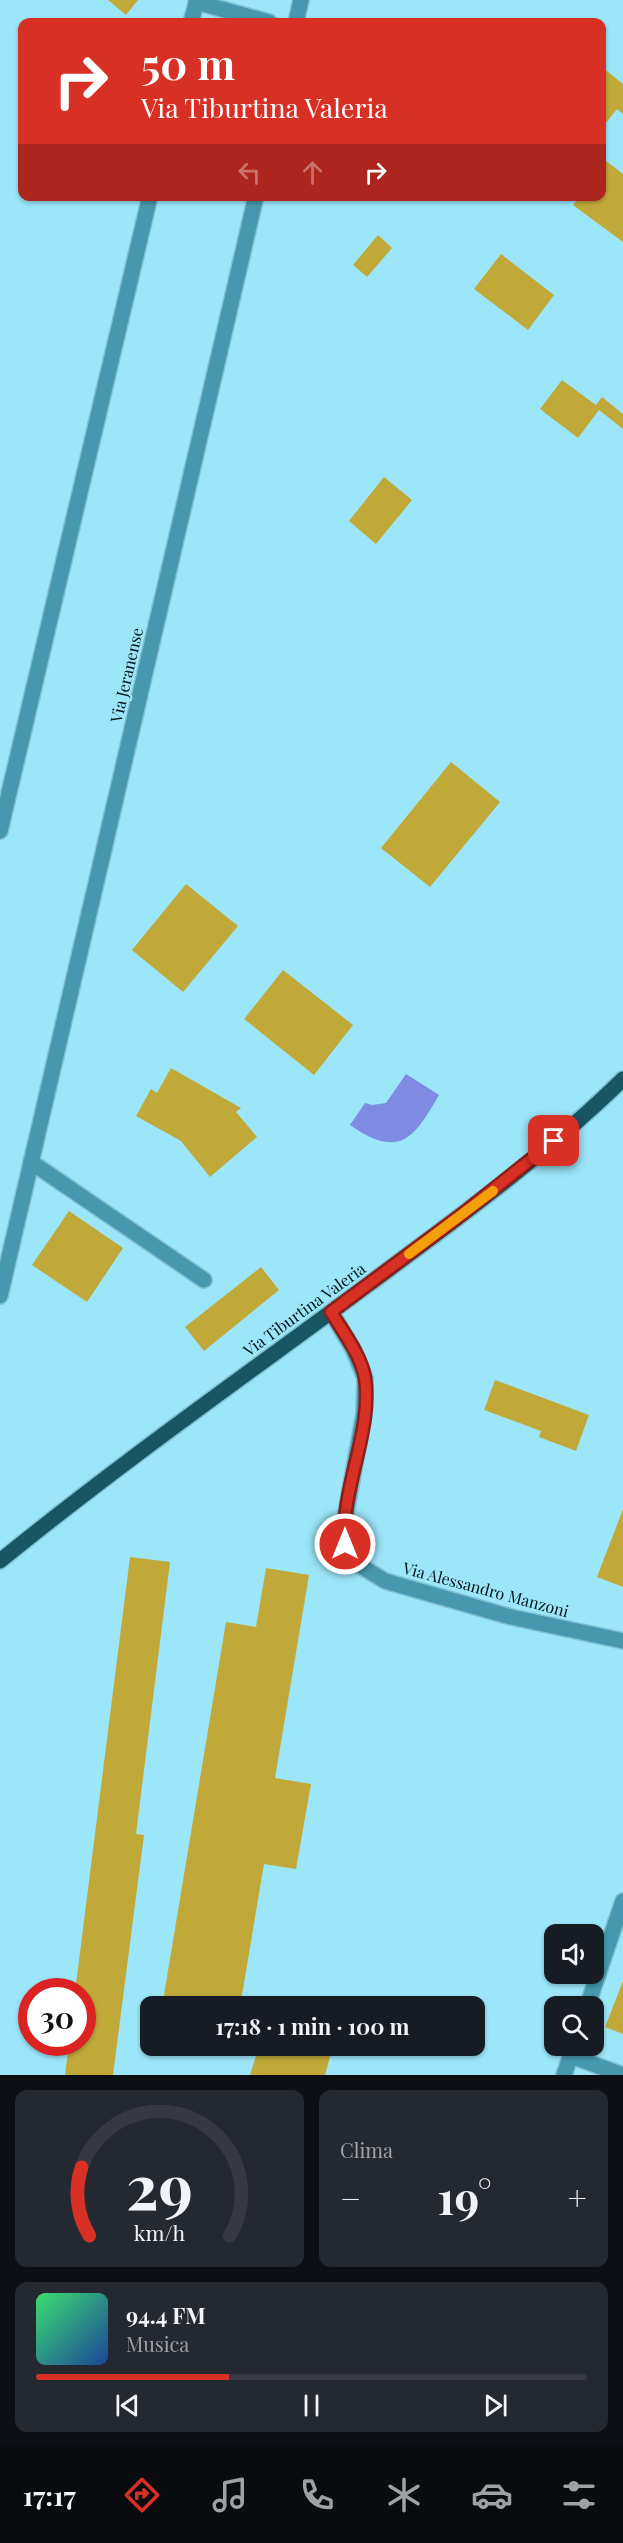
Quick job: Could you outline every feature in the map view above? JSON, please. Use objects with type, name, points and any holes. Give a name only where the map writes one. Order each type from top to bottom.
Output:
[{"type":"main road","name":"Via Tiburtina Valeria","points":[[0,1561],[525,1165],[623,1079]]},
{"type":"street","points":[[297,18],[301,0]]},
{"type":"street","points":[[192,18],[196,1],[255,18]]},
{"type":"street","points":[[0,831],[149,201]]},
{"type":"street","name":"Via Jeranense","points":[[0,1296],[255,201]]},
{"type":"street","points":[[31,1162],[204,1280]]},
{"type":"street","name":"Via Alessandro Manzoni","points":[[331,1312],[353,1349],[365,1378],[364,1413],[344,1524],[345,1544],[356,1563],[374,1576],[396,1584],[511,1617],[623,1641]]},
{"type":"street","points":[[591,1996],[623,1901]]},
{"type":"street","points":[[564,2075],[570,2056]]},
{"type":"street","points":[[583,2056],[623,2075]]},
{"type":"water","points":[[406,1074],[439,1095],[413,1133],[394,1142],[381,1141],[367,1136],[350,1125],[365,1103],[372,1105],[386,1103]]},
{"type":"building","points":[[108,0],[138,0],[126,15]]},
{"type":"building","points":[[606,70],[623,84],[623,114],[617,109],[606,123]]},
{"type":"building","points":[[606,161],[623,174],[623,242],[573,205],[576,201],[606,201]]},
{"type":"building","points":[[378,235],[392,248],[367,277],[353,265]]},
{"type":"building","points":[[501,254],[554,295],[528,330],[474,289]]},
{"type":"building","points":[[562,380],[596,405],[602,397],[623,414],[623,429],[599,410],[578,438],[540,409]]},
{"type":"building","points":[[384,477],[412,500],[376,544],[349,521]]},
{"type":"building","points":[[451,762],[500,802],[430,887],[381,848]]},
{"type":"building","points":[[186,884],[238,926],[183,992],[132,950]]},
{"type":"building","points":[[283,970],[353,1025],[314,1075],[244,1019]]},
{"type":"building","points":[[171,1068],[241,1108],[236,1112],[257,1137],[210,1177],[181,1141],[136,1116],[151,1089],[157,1093]]},
{"type":"building","points":[[69,1211],[123,1248],[87,1302],[32,1265]]},
{"type":"building","points":[[261,1267],[279,1290],[204,1351],[185,1327]]},
{"type":"building","points":[[495,1380],[589,1415],[576,1451],[539,1437],[541,1431],[484,1410]]},
{"type":"building","points":[[623,1509],[623,1587],[597,1577]]},
{"type":"building","points":[[130,1557],[170,1562],[136,1834],[144,1835],[113,2075],[65,2075],[67,2056],[96,2056],[96,1978],[77,1978]]},
{"type":"building","points":[[266,1568],[309,1575],[275,1778],[311,1784],[296,1869],[264,1864],[242,1996],[164,1996],[226,1622],[256,1627]]},
{"type":"building","points":[[623,1981],[623,2034],[605,2027]]},
{"type":"building","points":[[256,2056],[330,2056],[325,2075],[250,2075]]},
{"type":"slow traffic","points":[[409,1254],[493,1191]]},
{"type":"route","points":[[345,1544],[344,1524],[364,1413],[365,1378],[353,1349],[331,1312],[461,1215],[554,1141]]}]
